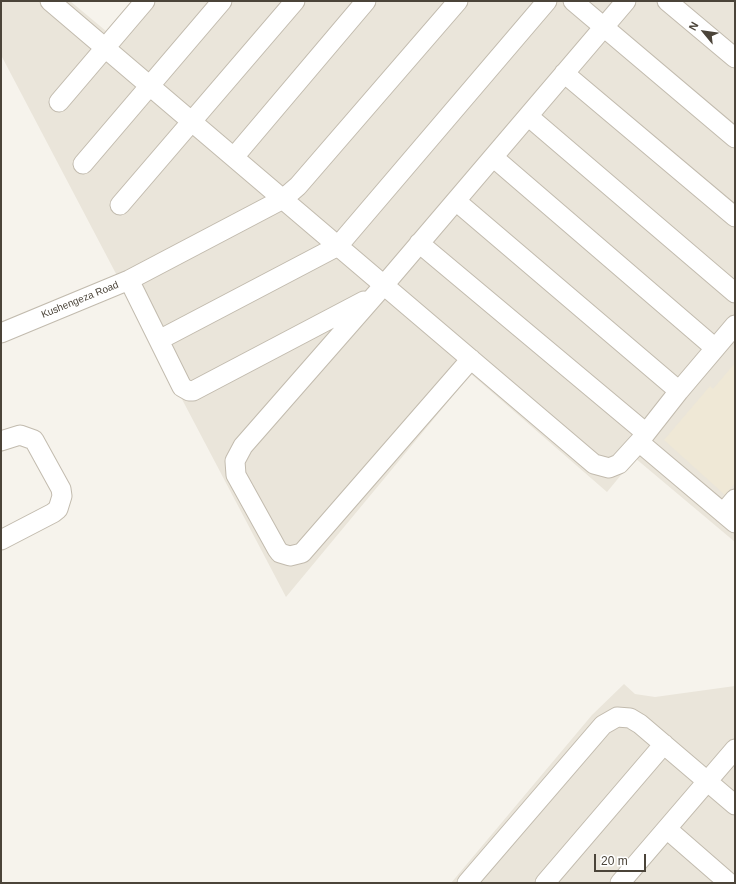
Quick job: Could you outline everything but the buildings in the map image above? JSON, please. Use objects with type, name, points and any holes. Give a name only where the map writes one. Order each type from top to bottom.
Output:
[{"type":"street","points":[[50,1],[338,246],[378,290],[471,359],[594,464],[609,468],[619,464],[643,438],[679,391],[735,325]]},
{"type":"street","points":[[59,102],[145,1]]},
{"type":"street","points":[[83,164],[222,1]]},
{"type":"street","points":[[120,206],[295,1]]},
{"type":"street","points":[[234,157],[366,1]]},
{"type":"street","name":"Kushengeza Road","points":[[1,333],[129,280],[283,199],[298,186],[458,1]]},
{"type":"street","points":[[159,340],[338,246],[547,1]]},
{"type":"street","points":[[574,1],[735,138]]},
{"type":"street","points":[[471,359],[307,548],[296,556],[280,553],[236,474],[235,462],[243,446],[420,243],[626,1]]},
{"type":"street","points":[[667,1],[735,58]]},
{"type":"street","points":[[564,73],[735,217]]},
{"type":"street","points":[[528,116],[735,293]]},
{"type":"street","points":[[493,157],[715,348]]},
{"type":"street","points":[[456,200],[679,391]]},
{"type":"street","points":[[420,243],[643,438],[731,512]]},
{"type":"street","points":[[129,280],[182,387],[192,391],[378,290]]},
{"type":"street","points":[[1,441],[20,435],[34,440],[61,489],[61,503],[52,513],[1,540]]},
{"type":"street","points":[[467,883],[603,724],[617,717],[630,718],[640,724],[735,805]]},
{"type":"street","points":[[545,883],[664,744]]},
{"type":"street","points":[[630,880],[667,829],[735,749]]},
{"type":"street","points":[[667,829],[729,883]]},
{"type":"shaded area","points":[[1,1],[70,1],[106,31],[132,1],[735,1],[735,542],[635,458],[607,492],[471,374],[286,597],[1,55]]},
{"type":"shaded area","points":[[735,363],[735,483],[725,495],[664,440],[710,386],[713,389]]},
{"type":"shaded area","points":[[624,684],[635,694],[655,697],[735,686],[735,883],[451,883],[592,715]]}]
